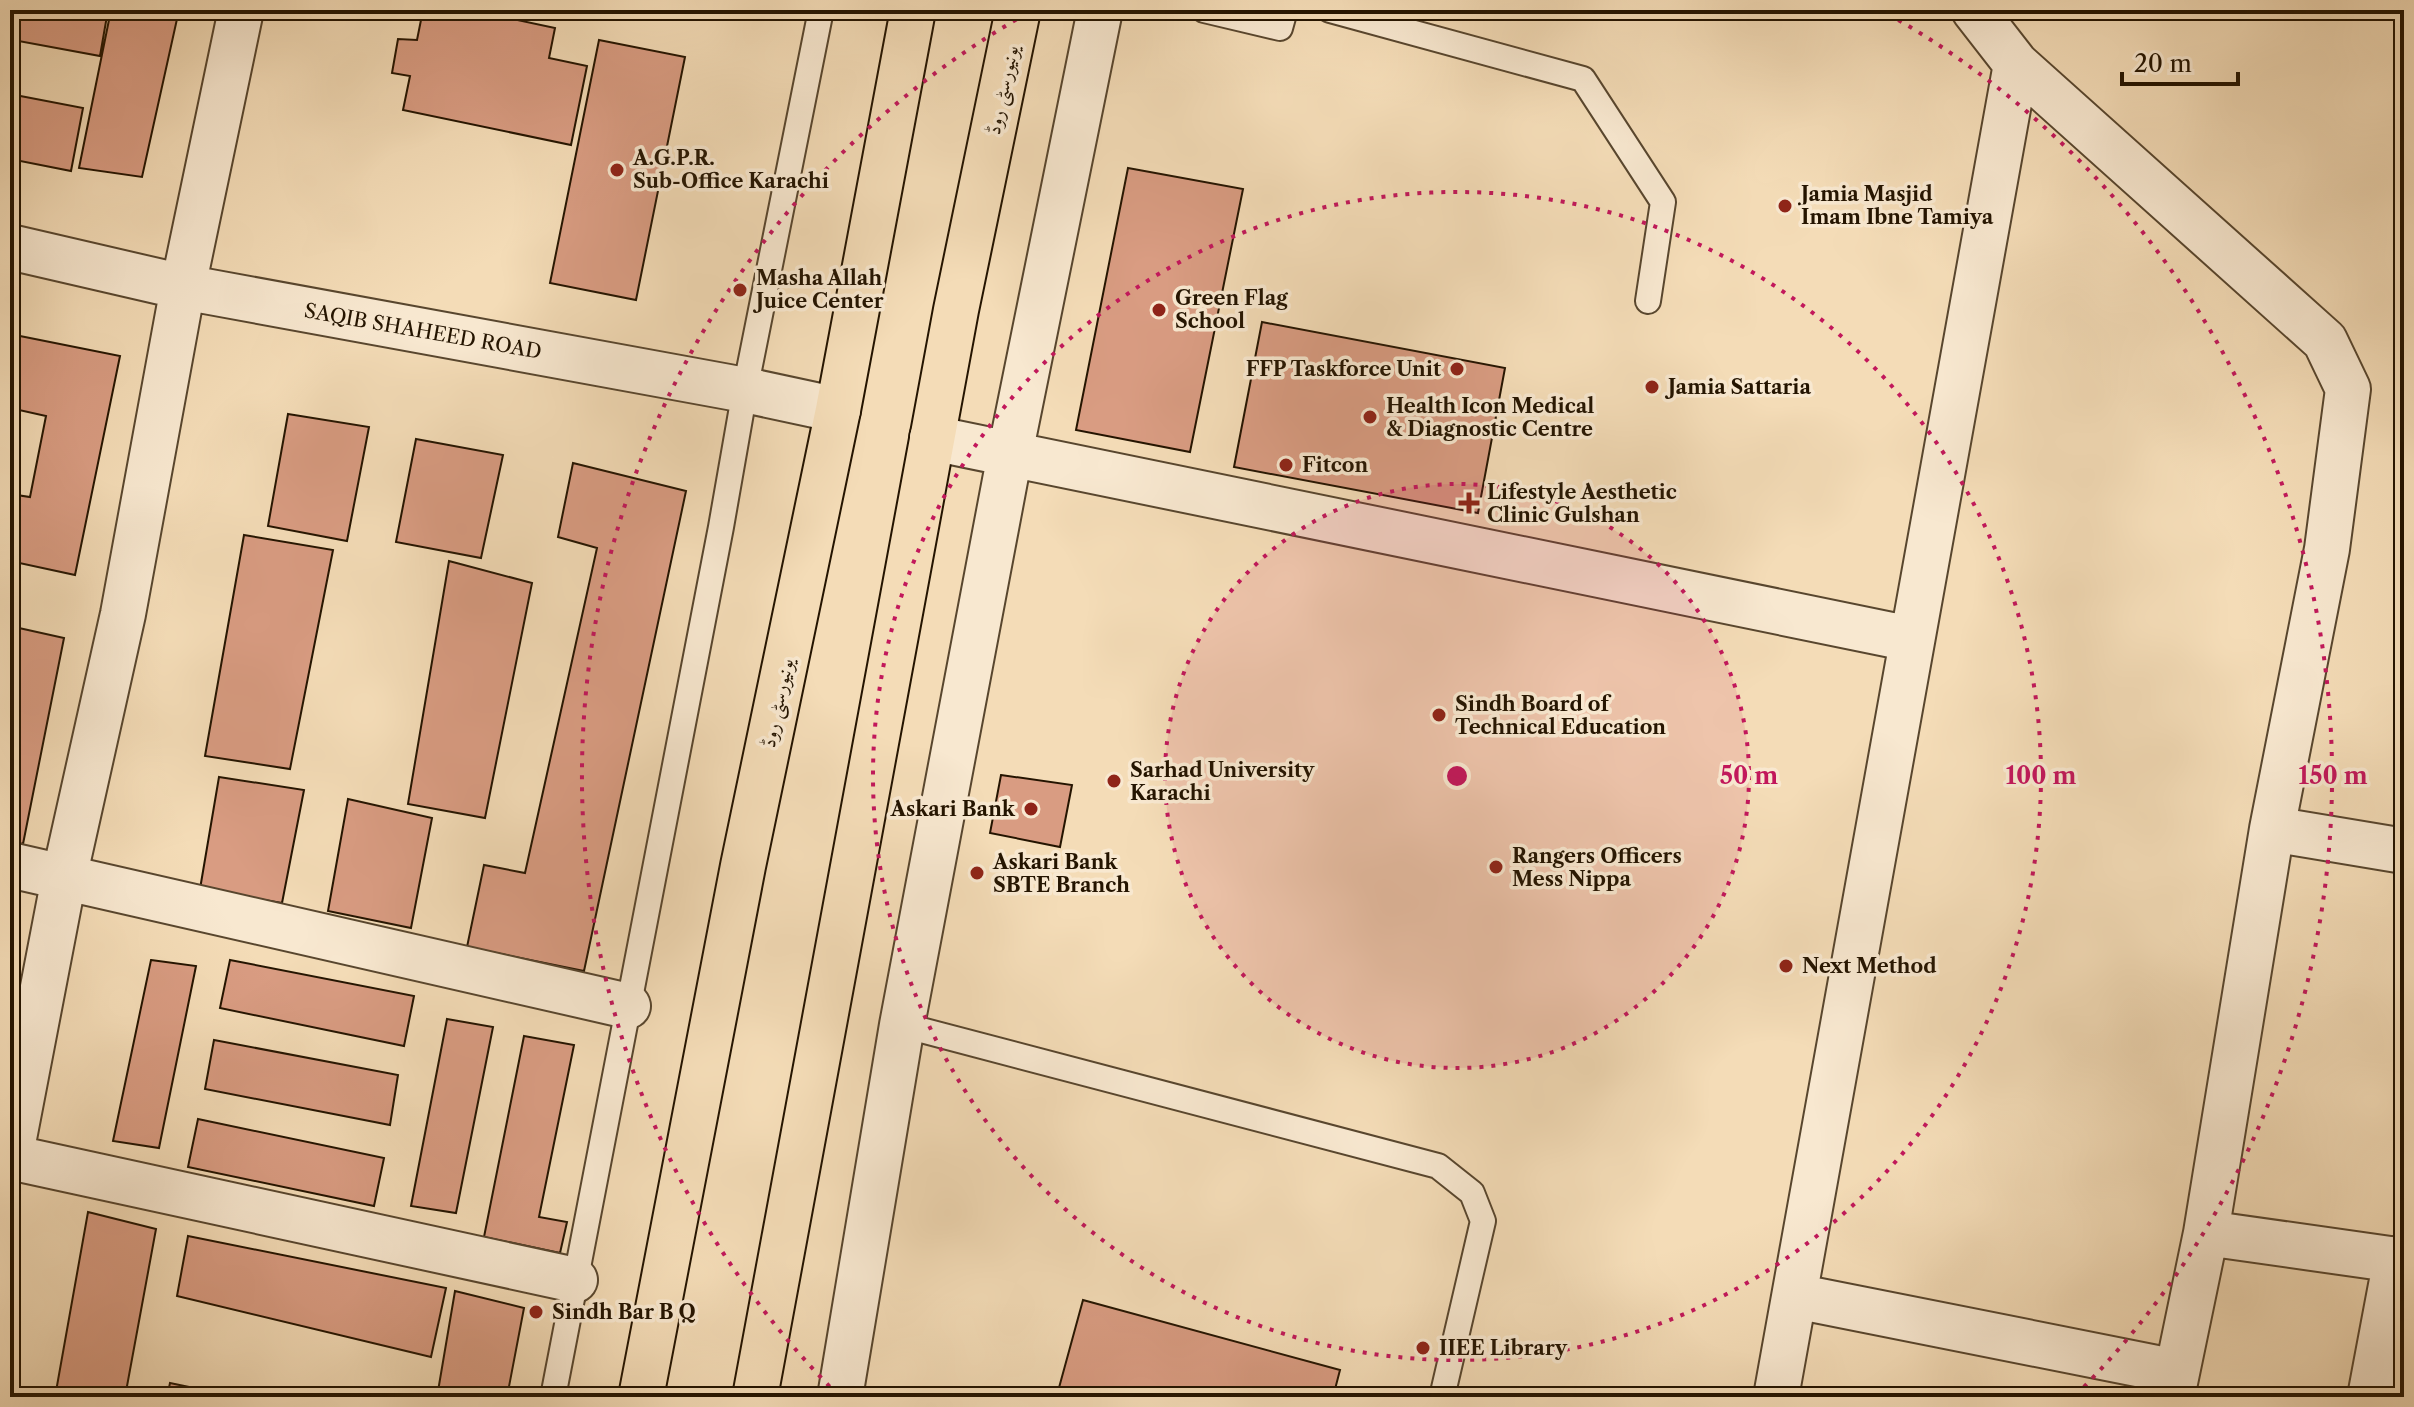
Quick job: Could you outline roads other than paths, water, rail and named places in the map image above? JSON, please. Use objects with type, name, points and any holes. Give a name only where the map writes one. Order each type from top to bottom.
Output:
[{"type":"main road","name":"یونیورسٹی روڈ","points":[[641,1397],[743,866],[838,410],[913,10]]},
{"type":"main road","name":"یونیورسٹی روڈ","points":[[755,1397],[932,438],[1018,10]]},
{"type":"street","points":[[241,10],[183,287],[123,614],[64,878],[10,1157],[575,1280]]},
{"type":"street","points":[[840,1397],[902,1025],[1010,454],[1100,10]]},
{"type":"street","points":[[1795,1296],[2175,1385],[2206,1233],[2272,829],[2327,549],[2348,389],[2325,341],[2016,64],[1974,10]]},
{"type":"street","points":[[1776,1397],[2016,64]]},
{"type":"street","name":"SAQIB SHAHEED ROAD","points":[[10,247],[183,287],[745,390],[838,410]]},
{"type":"street","points":[[932,438],[1911,639]]},
{"type":"street","points":[[2272,829],[2404,851]]},
{"type":"street","points":[[10,865],[628,1006]]},
{"type":"street","points":[[2206,1233],[2400,1260],[2370,1397]]},
{"type":"lane","points":[[553,1397],[745,390],[821,10]]},
{"type":"lane","points":[[1204,10],[1280,28],[1285,10]]},
{"type":"lane","points":[[1330,10],[1583,79],[1663,202],[1648,301]]},
{"type":"lane","points":[[902,1025],[1438,1166],[1472,1193],[1483,1221],[1442,1397]]},
{"type":"place","name":"A.G.P.R. Sub-Office Karachi","points":[[617,170]]},
{"type":"place","name":"Jamia Masjid Imam Ibne Tamiya","points":[[1785,206]]},
{"type":"place","name":"Masha Allah Juice Center","points":[[740,290]]},
{"type":"place","name":"Green Flag School","points":[[1159,310]]},
{"type":"place","name":"FFP Taskforce Unit","points":[[1457,369]]},
{"type":"place","name":"Jamia Sattaria","points":[[1652,387]]},
{"type":"place","name":"Health Icon Medical & Diagnostic Centre","points":[[1370,417]]},
{"type":"place","name":"Fitcon","points":[[1286,465]]},
{"type":"place","name":"Lifestyle Aesthetic Clinic Gulshan","points":[[1469,503]]},
{"type":"place","name":"Sindh Board of Technical Education","points":[[1439,715]]},
{"type":"place","name":"Sarhad University Karachi","points":[[1114,781]]},
{"type":"place","name":"Askari Bank","points":[[1031,809]]},
{"type":"place","name":"Rangers Officers Mess Nippa","points":[[1496,867]]},
{"type":"place","name":"Askari Bank SBTE Branch","points":[[977,873]]},
{"type":"place","name":"Next Method","points":[[1786,966]]},
{"type":"place","name":"Sindh Bar B Q","points":[[536,1312]]},
{"type":"place","name":"IIEE Library","points":[[1423,1348]]}]
